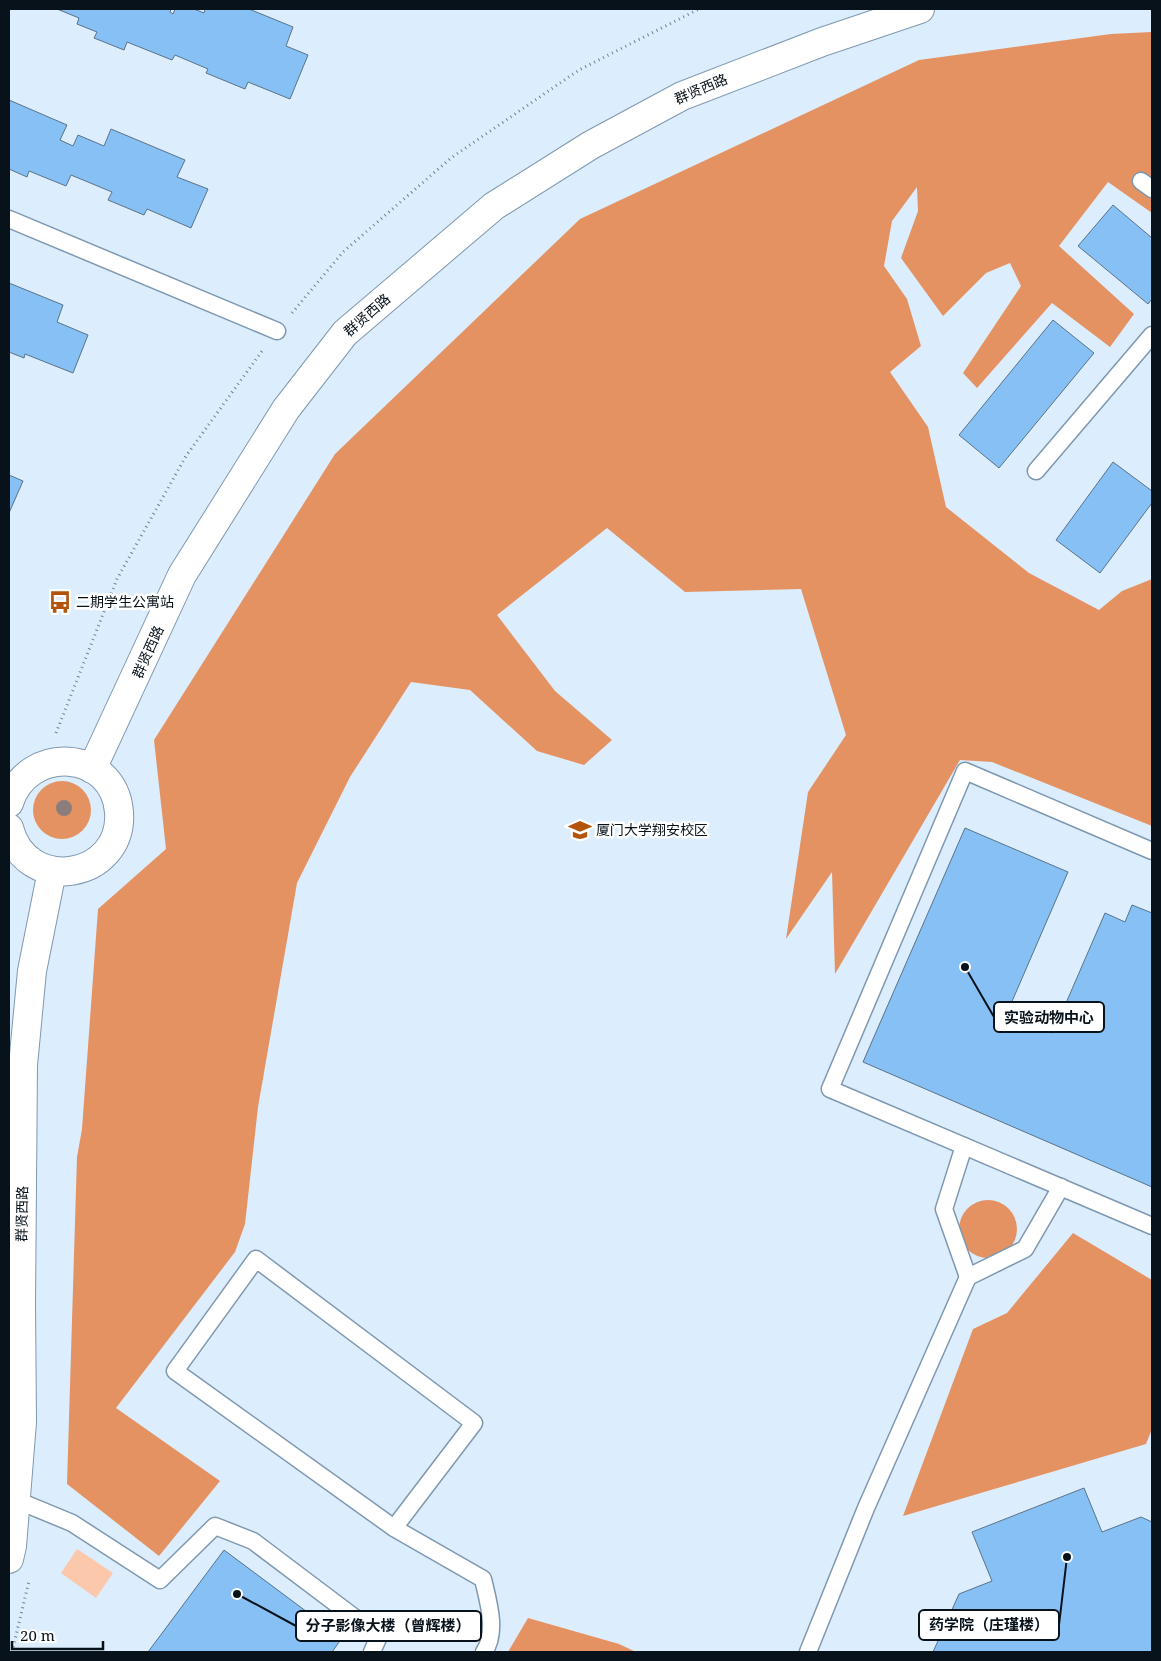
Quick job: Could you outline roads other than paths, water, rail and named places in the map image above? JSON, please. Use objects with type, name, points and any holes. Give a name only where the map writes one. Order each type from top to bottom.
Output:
[{"type":"street","name":"群贤西路","points":[[92,769],[182,575],[286,409],[345,333],[494,206],[591,144],[682,96],[822,42],[920,9]]},
{"type":"street","points":[[9,802],[16,786],[28,772],[44,764],[69,761],[92,769],[105,780],[114,795],[119,811],[118,828],[111,845],[100,858],[86,868],[69,872],[52,871],[35,865],[21,854],[11,838],[9,828]]},
{"type":"street","name":"群贤西路","points":[[9,1559],[12,1546],[12,1498],[22,1422],[20,1304],[23,1065],[32,971],[52,871]]},
{"type":"lane","points":[[9,219],[277,331]]},
{"type":"lane","points":[[1036,471],[1152,335]]},
{"type":"lane","points":[[1152,851],[965,771],[830,1089],[1152,1226]]},
{"type":"lane","points":[[964,1146],[944,1209],[968,1277]]},
{"type":"lane","points":[[808,1652],[866,1508],[968,1277],[1025,1250],[1061,1187]]},
{"type":"lane","points":[[394,1528],[474,1423],[256,1259],[175,1371],[394,1528],[483,1579],[491,1614],[488,1646],[484,1652]]},
{"type":"lane","points":[[12,1498],[72,1523],[160,1580],[215,1526],[253,1541],[380,1636],[372,1652]]},
{"type":"place","name":"二期学生公寓站","points":[[60,602]]},
{"type":"place","name":"厦门大学翔安校区","points":[[580,830]]},
{"type":"place","name":"实验动物中心","points":[[965,967]]},
{"type":"place","name":"药学院（庄瑾楼）","points":[[1067,1557]]},
{"type":"place","name":"分子影像大楼（曾辉楼）","points":[[237,1594]]}]
